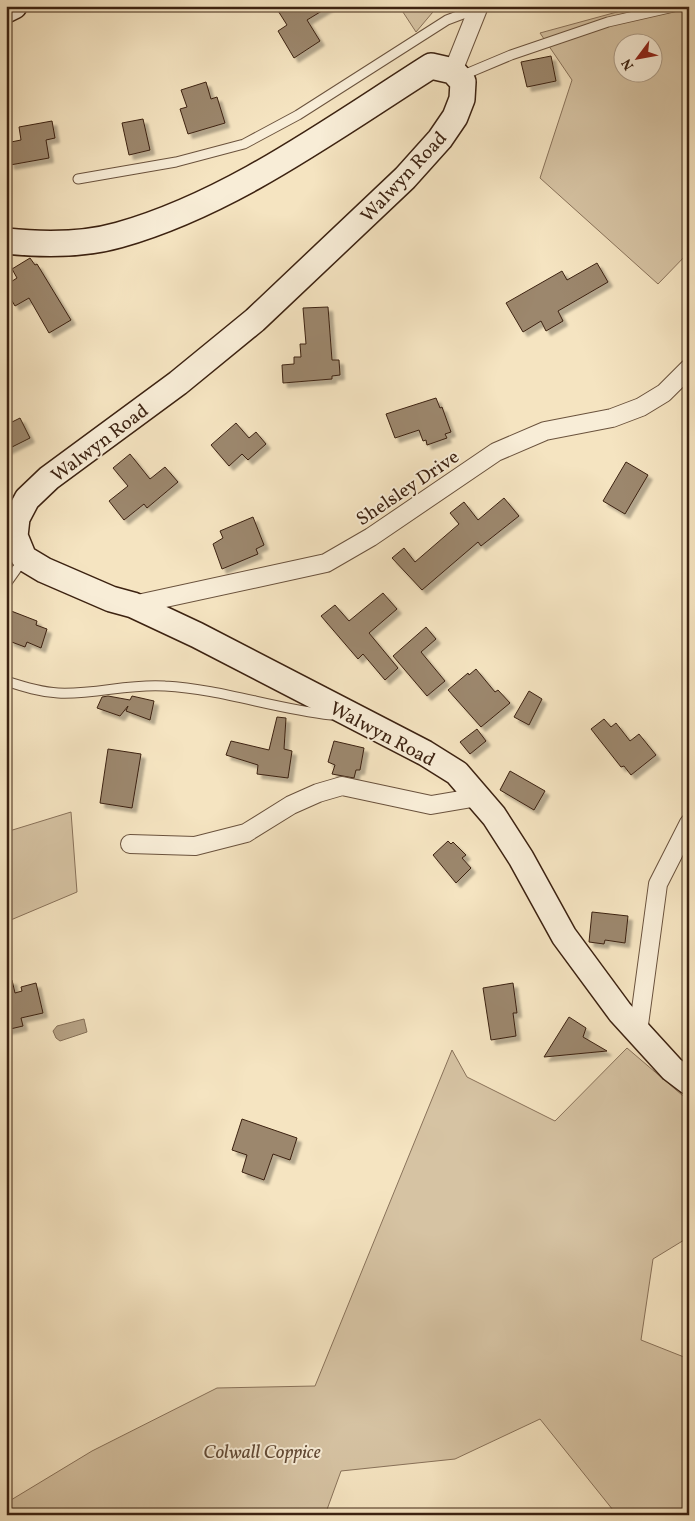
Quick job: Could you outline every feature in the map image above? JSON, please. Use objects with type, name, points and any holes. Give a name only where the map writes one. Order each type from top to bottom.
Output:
[{"type":"main road","points":[[6,10],[14,6]]},
{"type":"main road","points":[[6,241],[59,243],[95,240],[119,235],[196,206],[333,131],[431,66],[455,74]]},
{"type":"main road","name":"Walwyn Road","points":[[455,74],[463,82],[462,99],[455,117],[440,139],[398,185],[255,320],[178,383],[49,478],[27,500],[18,518],[15,536],[24,558],[70,581],[133,605],[197,635],[457,773],[494,816],[521,858],[564,936],[620,1012],[672,1070],[689,1082]]},
{"type":"street","points":[[455,74],[479,7]]},
{"type":"street","name":"Shelsley Drive","points":[[133,605],[326,563],[371,537],[496,452],[545,431],[612,418],[641,407],[664,393],[689,368]]},
{"type":"street","points":[[130,844],[195,846],[246,833],[291,805],[318,793],[342,786],[431,805],[478,797]]},
{"type":"street","points":[[638,1032],[658,884],[689,823]]},
{"type":"lane","points":[[455,74],[608,22],[678,6]]},
{"type":"lane","points":[[78,179],[176,162],[244,144],[298,115],[447,20],[479,7]]},
{"type":"lane","points":[[6,584],[24,558]]},
{"type":"lane","points":[[6,682],[32,690],[60,693],[165,685],[215,693],[299,711],[354,717]]},
{"type":"green space","points":[[399,6],[438,6],[416,32]]},
{"type":"green space","points":[[639,6],[689,6],[689,252],[658,284],[540,178],[572,80],[540,33]]},
{"type":"green space","points":[[71,812],[77,892],[6,922],[6,832]]},
{"type":"green space","name":"Colwall Coppice","points":[[627,1048],[689,1101],[689,1237],[653,1259],[641,1340],[689,1359],[689,1515],[617,1515],[540,1419],[455,1459],[341,1471],[325,1515],[6,1515],[6,1503],[92,1451],[217,1388],[315,1386],[452,1050],[467,1077],[555,1121]]},
{"type":"shaded area","points":[[84,1019],[87,1032],[60,1041],[56,1038],[53,1031],[57,1026]]},
{"type":"building","points":[[275,6],[330,6],[307,20],[320,41],[294,58],[278,31],[287,25]]},
{"type":"building","points":[[551,56],[556,81],[527,87],[521,62]]},
{"type":"building","points":[[206,82],[211,99],[217,97],[225,123],[188,134],[180,109],[187,107],[181,90]]},
{"type":"building","points":[[143,119],[150,150],[129,155],[122,123]]},
{"type":"building","points":[[52,121],[55,138],[46,140],[49,158],[10,165],[6,143],[21,140],[19,127]]},
{"type":"building","points":[[30,258],[35,265],[37,264],[71,320],[49,333],[29,298],[15,306],[6,291],[6,285],[17,278],[12,269]]},
{"type":"building","points":[[597,263],[608,282],[558,311],[563,321],[546,331],[541,321],[523,332],[506,303],[562,271],[567,280]]},
{"type":"building","points":[[328,307],[332,360],[339,360],[340,375],[332,376],[332,379],[283,383],[282,365],[294,364],[294,357],[301,357],[300,344],[306,344],[303,308]]},
{"type":"building","points":[[436,398],[440,408],[442,407],[451,432],[445,434],[447,438],[427,445],[426,440],[423,441],[419,430],[395,438],[386,414]]},
{"type":"building","points":[[20,418],[30,438],[6,450],[6,425]]},
{"type":"building","points":[[236,423],[249,438],[256,432],[266,444],[248,460],[242,454],[229,466],[211,445]]},
{"type":"building","points":[[130,454],[150,479],[165,467],[178,482],[147,508],[144,504],[124,520],[109,501],[128,486],[113,468]]},
{"type":"building","points":[[626,462],[648,475],[625,514],[603,501]]},
{"type":"building","points":[[504,498],[519,516],[481,546],[478,542],[422,590],[392,558],[404,548],[415,562],[459,524],[450,513],[464,502],[478,520]]},
{"type":"building","points":[[253,517],[264,545],[256,549],[258,554],[222,569],[213,544],[223,538],[220,531]]},
{"type":"building","points":[[383,593],[397,609],[369,633],[398,668],[385,680],[363,654],[358,659],[321,616],[335,605],[349,621]]},
{"type":"building","points":[[6,609],[37,621],[36,625],[47,629],[41,648],[27,642],[25,647],[9,641],[11,633],[6,631]]},
{"type":"building","points":[[426,627],[436,639],[421,652],[445,681],[427,696],[393,656]]},
{"type":"building","points":[[476,669],[495,692],[498,690],[510,703],[481,727],[448,690],[468,673],[469,675]]},
{"type":"building","points":[[529,691],[542,699],[529,725],[514,717]]},
{"type":"building","points":[[108,696],[130,700],[132,696],[154,701],[150,720],[126,711],[128,706],[120,716],[97,708],[102,697]]},
{"type":"building","points":[[277,717],[286,718],[284,749],[292,751],[288,778],[257,774],[258,765],[226,755],[231,741],[269,750]]},
{"type":"building","points":[[604,719],[611,727],[616,723],[630,741],[639,734],[656,755],[631,775],[624,766],[621,767],[591,729]]},
{"type":"building","points":[[477,729],[486,741],[470,754],[460,742]]},
{"type":"building","points":[[334,741],[364,748],[360,770],[356,770],[354,778],[332,774],[335,765],[328,762]]},
{"type":"building","points":[[108,749],[141,754],[132,808],[100,803]]},
{"type":"building","points":[[510,771],[545,791],[534,810],[500,790]]},
{"type":"building","points":[[448,841],[451,844],[453,842],[466,855],[462,858],[471,868],[456,883],[433,855]]},
{"type":"building","points":[[592,912],[628,916],[625,943],[605,940],[604,944],[589,942]]},
{"type":"building","points":[[12,980],[15,993],[22,991],[21,987],[36,983],[43,1013],[21,1018],[23,1026],[6,1030],[6,981]]},
{"type":"building","points":[[513,983],[517,1013],[513,1013],[516,1036],[491,1040],[483,988]]},
{"type":"building","points":[[569,1017],[586,1028],[583,1037],[607,1051],[544,1057]]},
{"type":"building","points":[[242,1119],[297,1138],[290,1160],[273,1154],[264,1180],[242,1172],[247,1155],[232,1150]]}]
